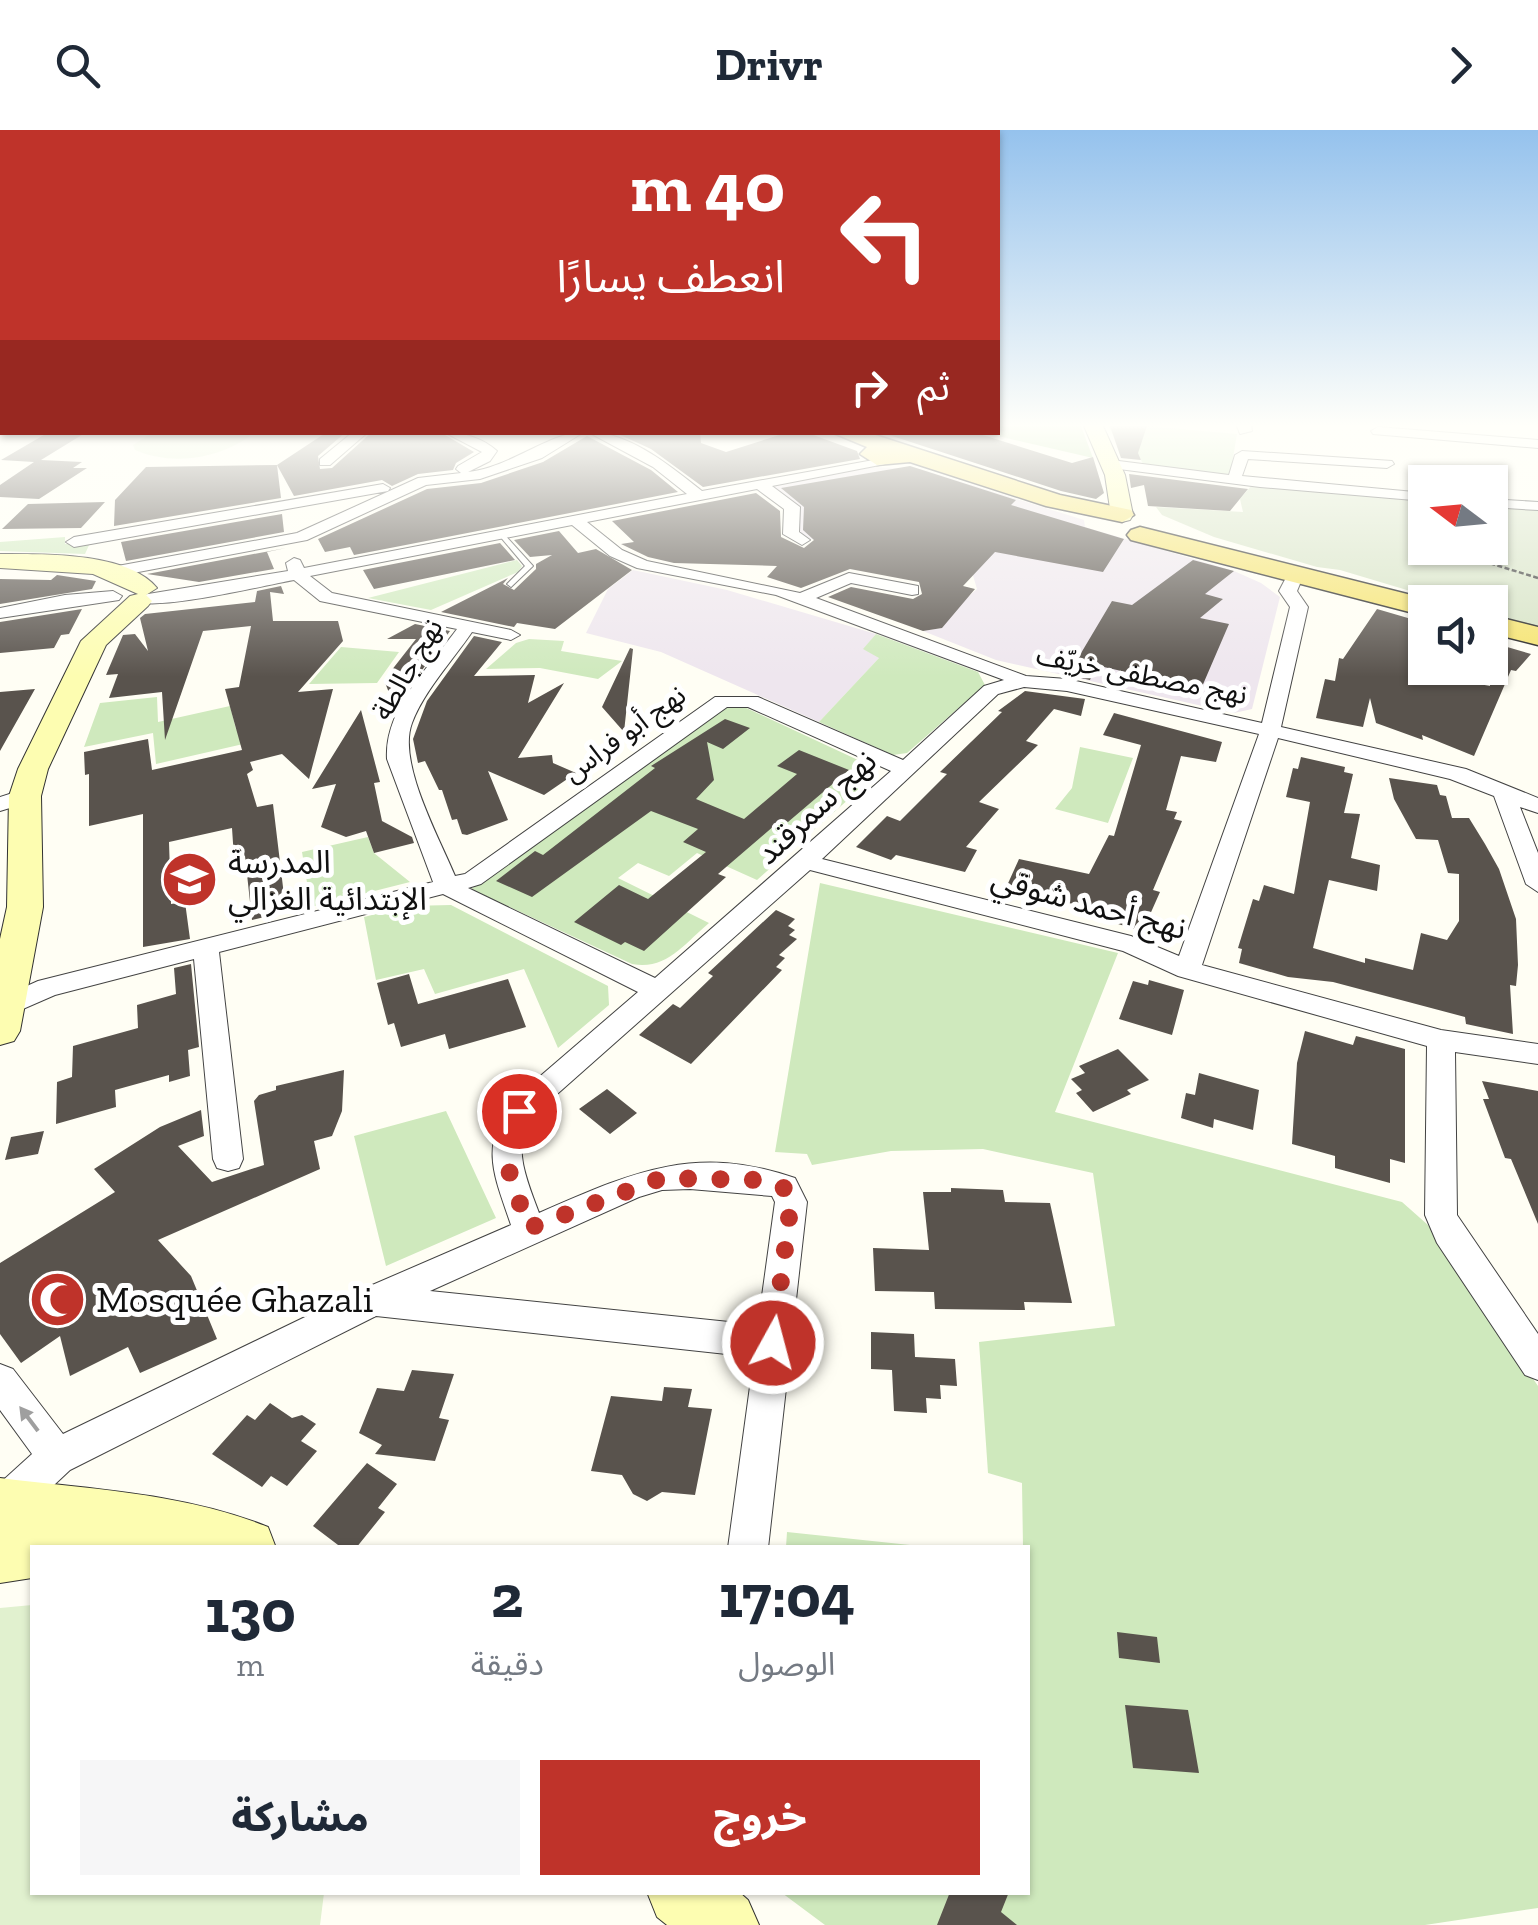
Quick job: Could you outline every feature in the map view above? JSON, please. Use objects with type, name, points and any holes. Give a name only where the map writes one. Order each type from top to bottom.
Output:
[{"type":"main road","points":[[1097,510],[1131,516],[1301,588],[1408,604]]},
{"type":"main road","points":[[1099,510],[1131,516],[1301,588]]},
{"type":"main road","points":[[1128,510],[1131,516]]},
{"type":"main road","points":[[0,560],[124,590],[94,641],[33,769],[12,800],[25,907],[2,1015]]},
{"type":"main road","points":[[1508,628],[1538,636]]},
{"type":"main road","points":[[7,1526],[167,1528],[235,1545]]},
{"type":"main road","points":[[59,1545],[167,1528]]},
{"type":"street","points":[[74,542],[258,510]]},
{"type":"street","points":[[0,612],[124,590],[300,537],[360,510]]},
{"type":"street","points":[[124,590],[199,593],[627,510]]},
{"type":"street","points":[[792,510],[791,534],[802,540]]},
{"type":"street","name":"نهج مصطفى خريّف","points":[[575,520],[616,553],[643,565],[757,585],[802,598],[1022,682],[1066,685],[1458,774],[1538,806]]},
{"type":"street","points":[[101,537],[104,558],[124,590]]},
{"type":"street","points":[[298,574],[293,568],[300,537]]},
{"type":"street","name":"نهج جالطة","points":[[298,574],[326,597],[468,626],[400,725],[396,745],[398,760],[447,887]]},
{"type":"street","points":[[802,598],[848,578],[912,590]]},
{"type":"street","name":"نهج أحمد شوقي","points":[[805,862],[1131,946],[1188,970],[1270,731],[1301,588]]},
{"type":"street","points":[[468,626],[511,635]]},
{"type":"street","name":"نهج سمرقند","points":[[529,1228],[506,1157],[509,1124],[519,1111],[805,862],[990,690],[1022,682]]},
{"type":"street","name":"نهج أبو فراس","points":[[447,887],[474,879],[722,701],[751,701],[904,769]]},
{"type":"street","points":[[1503,790],[1538,884]]},
{"type":"street","points":[[2,1015],[47,988],[447,887],[658,991]]},
{"type":"street","points":[[206,948],[228,1159]]},
{"type":"street","points":[[1188,970],[1441,1040],[1538,1054]]},
{"type":"street","points":[[1441,1040],[1440,1215],[1448,1233],[1538,1362]]},
{"type":"street","points":[[7,1526],[58,1456],[529,1228],[662,1178],[690,1176],[780,1184],[791,1202],[748,1545]]},
{"type":"street","points":[[375,1300],[773,1343]]},
{"type":"street","points":[[0,1382],[58,1456]]},
{"type":"lane","points":[[502,534],[528,566],[511,584]]},
{"type":"path","points":[[1492,565],[1538,578]]},
{"type":"shaded area","points":[[799,510],[1051,510],[1084,520],[1085,527],[1234,571],[1280,597],[1252,709],[1234,713],[996,660],[923,631],[942,628],[953,610],[977,589],[971,569],[811,539],[797,532]]},
{"type":"shaded area","points":[[633,570],[727,590],[876,634],[864,649],[880,657],[819,722],[661,652],[586,633],[608,589]]},
{"type":"green space","points":[[1158,510],[1408,510],[1408,565],[1508,565],[1508,510],[1538,510],[1538,628],[1508,620],[1508,585],[1408,585],[1408,590],[1214,537]]},
{"type":"green space","points":[[65,537],[65,544],[90,543],[85,554],[0,551],[0,542]]},
{"type":"green space","points":[[517,560],[522,566],[518,572],[431,610],[368,598]]},
{"type":"green space","points":[[876,634],[978,672],[985,685],[907,753],[893,755],[819,722],[879,658],[863,649]]},
{"type":"green space","points":[[529,639],[564,641],[561,651],[622,661],[598,679],[540,668],[486,669],[516,643]]},
{"type":"green space","points":[[341,647],[399,652],[377,683],[309,684]]},
{"type":"green space","points":[[157,697],[158,722],[230,706],[236,729],[252,742],[156,764],[153,733],[84,747],[100,703]]},
{"type":"green space","points":[[742,706],[873,767],[875,776],[757,880],[697,853],[669,876],[638,863],[618,878],[709,923],[674,954],[655,963],[632,964],[471,889],[721,707]]},
{"type":"green space","points":[[1080,747],[1133,758],[1108,823],[1055,809],[1072,788]]},
{"type":"green space","points":[[368,837],[374,853],[410,882],[311,907],[302,852]]},
{"type":"green space","points":[[820,883],[1118,953],[1055,1112],[1402,1202],[1428,1225],[1538,1386],[1538,1908],[1425,1925],[825,1925],[785,1895],[1030,1895],[1030,1545],[1023,1545],[1022,1483],[988,1473],[979,1342],[1115,1326],[1093,1173],[983,1149],[891,1151],[812,1165],[807,1154],[775,1152]]},
{"type":"green space","points":[[451,905],[608,986],[609,1005],[558,1048],[524,969],[435,994],[424,969],[376,980],[364,917],[408,906]]},
{"type":"green space","points":[[446,1111],[496,1218],[386,1266],[354,1136]]},
{"type":"green space","points":[[787,1532],[910,1545],[786,1545]]},
{"type":"green space","points":[[30,1605],[30,1895],[324,1895],[320,1925],[0,1925],[0,1608]]},
{"type":"building","points":[[22,510],[98,510],[81,528],[2,529]]},
{"type":"building","points":[[115,510],[211,510],[114,526]]},
{"type":"building","points":[[382,510],[587,510],[354,555],[350,547],[325,552],[318,539]]},
{"type":"building","points":[[670,510],[778,510],[781,537],[804,548],[814,540],[803,530],[804,510],[1027,510],[1124,539],[1103,572],[995,552],[963,586],[975,589],[942,628],[923,631],[828,597],[851,587],[913,599],[922,594],[919,582],[850,569],[801,588],[767,577],[777,566],[674,563],[648,557],[621,544],[634,542],[612,521]]},
{"type":"building","points":[[282,514],[284,532],[126,561],[121,542]]},
{"type":"building","points":[[559,531],[578,553],[596,549],[632,570],[555,629],[517,623],[514,627],[441,612],[508,578],[503,584],[514,590],[536,569],[536,564],[552,555],[530,557],[514,540]]},
{"type":"building","points":[[500,543],[515,560],[374,589],[363,570]]},
{"type":"building","points":[[286,548],[267,552],[274,569],[199,582],[147,574]]},
{"type":"building","points":[[1193,560],[1234,571],[1205,594],[1223,599],[1200,618],[1229,624],[1201,689],[1095,665],[1090,680],[1068,675],[1112,601],[1132,605]]},
{"type":"building","points":[[57,575],[96,581],[92,589],[0,604],[0,579],[51,580]]},
{"type":"building","points":[[281,586],[284,594],[270,592],[273,621],[338,621],[343,641],[298,692],[333,689],[309,779],[282,754],[250,762],[253,770],[247,774],[257,807],[273,804],[286,912],[252,920],[245,856],[234,858],[232,828],[169,842],[171,904],[185,902],[190,939],[143,947],[143,814],[89,826],[89,774],[85,775],[84,752],[148,739],[152,770],[242,750],[225,689],[239,687],[251,626],[203,631],[165,740],[162,692],[109,698],[118,674],[106,675],[123,635],[135,634],[148,651],[140,618],[145,614],[255,602],[257,591]]},
{"type":"building","points":[[82,609],[69,634],[61,635],[54,648],[0,653],[0,622]]},
{"type":"building","points":[[1377,609],[1408,618],[1408,685],[1505,685],[1474,756],[1422,735],[1423,740],[1376,723],[1370,698],[1363,727],[1316,718],[1325,679],[1335,681],[1339,658],[1343,659]]},
{"type":"building","points":[[415,624],[450,631],[395,708],[384,680],[416,639],[387,639]]},
{"type":"building","points":[[474,636],[502,642],[474,676],[535,675],[528,703],[564,683],[518,758],[552,755],[553,763],[576,773],[544,795],[488,771],[508,820],[467,835],[462,834],[457,819],[452,820],[442,790],[425,761],[418,763],[413,739],[427,701]]},
{"type":"building","points":[[1508,647],[1531,654],[1516,671],[1511,670],[1508,677]]},
{"type":"building","points":[[630,648],[633,649],[624,732],[602,707]]},
{"type":"building","points":[[35,689],[0,751],[0,692]]},
{"type":"building","points":[[1025,691],[1085,699],[1081,716],[1054,709],[1026,741],[1038,745],[979,802],[999,809],[966,847],[977,850],[965,872],[896,855],[891,860],[856,847],[887,816],[900,821],[947,774],[940,772],[1002,712],[998,711]]},
{"type":"building","points":[[361,710],[380,782],[374,783],[382,821],[412,837],[414,843],[374,853],[366,831],[346,837],[321,827],[336,784],[312,789]]},
{"type":"building","points":[[1114,713],[1222,742],[1216,762],[1181,756],[1166,810],[1177,812],[1174,819],[1182,821],[1153,890],[1160,892],[1144,928],[1135,929],[1084,914],[1088,907],[1005,890],[1019,859],[1089,874],[1109,835],[1114,836],[1141,745],[1103,735]]},
{"type":"building","points":[[725,719],[750,728],[723,749],[707,742],[714,780],[696,799],[744,819],[797,774],[777,766],[799,750],[849,770],[788,822],[782,819],[718,874],[726,877],[644,951],[625,942],[621,945],[574,922],[619,885],[648,899],[706,852],[683,842],[698,829],[651,811],[532,897],[496,881],[535,851],[543,855],[655,768],[651,766]]},
{"type":"building","points":[[1301,757],[1345,767],[1344,772],[1353,774],[1344,813],[1360,814],[1351,858],[1380,865],[1377,891],[1329,880],[1313,948],[1365,963],[1365,958],[1413,970],[1421,933],[1447,940],[1459,921],[1459,874],[1448,873],[1438,840],[1416,839],[1394,799],[1389,778],[1437,785],[1440,795],[1446,796],[1452,818],[1469,818],[1485,844],[1499,869],[1516,919],[1518,965],[1516,986],[1510,985],[1513,1034],[1466,1024],[1465,1017],[1333,982],[1288,977],[1239,963],[1242,949],[1238,948],[1253,899],[1259,901],[1264,885],[1294,894],[1310,802],[1286,797],[1293,768],[1298,769]]},
{"type":"building","points":[[776,910],[795,919],[788,926],[795,930],[789,935],[797,939],[779,955],[785,958],[776,967],[782,970],[691,1064],[639,1035],[673,1004],[680,1008],[713,976],[708,973]]},
{"type":"building","points":[[191,964],[199,1047],[188,1050],[190,1076],[169,1082],[169,1075],[115,1090],[116,1107],[56,1124],[57,1082],[72,1077],[73,1046],[138,1028],[137,1005],[176,994],[174,968]]},
{"type":"building","points":[[409,974],[418,1004],[508,979],[526,1027],[449,1049],[445,1034],[401,1047],[394,1023],[388,1025],[377,983]]},
{"type":"building","points":[[1149,980],[1184,990],[1172,1035],[1119,1019],[1133,981],[1148,985]]},
{"type":"building","points":[[1305,1031],[1353,1045],[1356,1036],[1405,1049],[1405,1163],[1390,1159],[1390,1183],[1335,1168],[1335,1156],[1292,1144],[1297,1063]]},
{"type":"building","points":[[1118,1049],[1149,1080],[1127,1090],[1131,1094],[1093,1112],[1076,1093],[1082,1090],[1071,1079],[1085,1073],[1079,1066]]},
{"type":"building","points":[[344,1070],[342,1111],[332,1136],[314,1141],[320,1169],[158,1240],[191,1276],[217,1339],[140,1373],[128,1347],[70,1376],[60,1336],[21,1363],[0,1334],[0,1263],[115,1192],[94,1169],[160,1127],[201,1110],[204,1136],[178,1146],[212,1182],[264,1165],[254,1101],[259,1095],[276,1090],[276,1086]]},
{"type":"building","points":[[1199,1073],[1259,1090],[1253,1130],[1214,1119],[1213,1128],[1181,1118],[1186,1093],[1195,1095]]},
{"type":"building","points":[[1482,1081],[1538,1091],[1538,1224],[1511,1159],[1505,1158],[1483,1099],[1489,1099]]},
{"type":"building","points":[[607,1089],[637,1113],[610,1134],[579,1109]]},
{"type":"building","points":[[44,1131],[38,1154],[5,1160],[11,1137]]},
{"type":"building","points":[[951,1188],[1003,1190],[1005,1202],[1050,1203],[1072,1303],[1024,1302],[1025,1310],[935,1309],[934,1292],[875,1291],[873,1248],[929,1250],[923,1192],[951,1192]]},
{"type":"building","points":[[871,1332],[914,1334],[915,1357],[955,1359],[957,1386],[940,1385],[941,1399],[926,1398],[927,1413],[894,1411],[892,1370],[871,1369]]},
{"type":"building","points":[[412,1370],[454,1374],[439,1418],[449,1420],[435,1461],[375,1454],[382,1445],[359,1433],[377,1388],[404,1391]]},
{"type":"building","points":[[664,1387],[692,1389],[688,1407],[712,1409],[695,1495],[662,1492],[647,1501],[633,1494],[622,1475],[591,1471],[611,1396],[662,1401]]},
{"type":"building","points":[[270,1403],[292,1418],[302,1415],[316,1424],[301,1441],[317,1451],[287,1486],[271,1476],[262,1487],[212,1454],[247,1415],[255,1420]]},
{"type":"building","points":[[367,1463],[397,1484],[378,1508],[385,1512],[358,1545],[338,1545],[313,1526]]},
{"type":"building","points":[[1117,1632],[1157,1637],[1160,1663],[1119,1658]]},
{"type":"building","points":[[1125,1705],[1188,1710],[1199,1773],[1133,1768]]},
{"type":"building","points":[[949,1895],[1008,1895],[1001,1912],[1017,1925],[937,1925]]},
{"type":"place","name":"المدرسة الإبتدائية الغزالي","points":[[189,880]]},
{"type":"place","name":"Mosquée Ghazali","points":[[57,1299]]},
{"type":"route","points":[[519,1111],[509,1124],[504,1141],[529,1228],[630,1186],[662,1178],[764,1180],[786,1189],[791,1202],[773,1343]]}]
